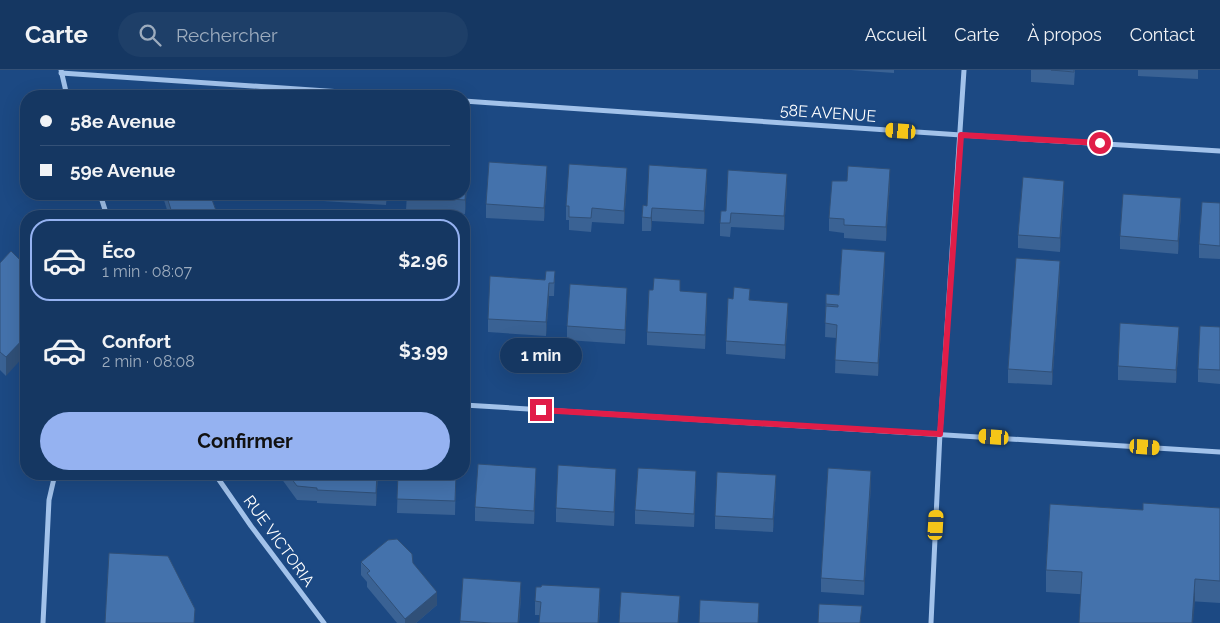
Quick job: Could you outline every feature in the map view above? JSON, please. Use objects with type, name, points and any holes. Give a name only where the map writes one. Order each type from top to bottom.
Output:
[{"type":"street","points":[[931,623],[940,434],[964,70]]},
{"type":"street","points":[[66,90],[61,72],[315,90]]},
{"type":"street","name":"58E AVENUE","points":[[470,101],[961,135],[1220,150]]},
{"type":"street","points":[[470,406],[1220,452]]},
{"type":"street","points":[[43,623],[49,500],[54,480]]},
{"type":"street","name":"RUE VICTORIA","points":[[219,480],[251,526],[324,623]]},
{"type":"building","points":[[1051,70],[1074,70],[1074,72]]},
{"type":"building","points":[[489,162],[547,166],[544,208],[486,204]]},
{"type":"building","points":[[569,164],[627,168],[624,211],[592,208],[591,218],[569,217],[569,206],[566,206]]},
{"type":"building","points":[[649,165],[707,169],[704,211],[652,208],[651,218],[642,217],[643,205],[647,206]]},
{"type":"building","points":[[848,166],[890,169],[886,227],[844,225],[844,219],[829,218],[832,181],[847,181]]},
{"type":"building","points":[[728,170],[787,174],[784,216],[731,213],[730,223],[720,223],[721,211],[726,211]]},
{"type":"building","points":[[1023,177],[1064,181],[1060,238],[1018,235]]},
{"type":"building","points":[[1123,194],[1181,198],[1178,241],[1120,236]]},
{"type":"building","points":[[168,200],[212,200],[216,210],[171,210]]},
{"type":"building","points":[[1202,202],[1220,203],[1220,246],[1199,244]]},
{"type":"building","points":[[842,249],[885,252],[878,363],[835,360],[837,325],[825,323],[826,306],[838,307],[838,305],[826,304],[826,294],[839,295]]},
{"type":"building","points":[[11,251],[20,260],[20,342],[6,357],[0,352],[0,263]]},
{"type":"building","points":[[1016,258],[1060,261],[1052,372],[1008,369]]},
{"type":"building","points":[[546,271],[555,271],[554,283],[549,283],[546,322],[488,319],[490,276],[545,280]]},
{"type":"building","points":[[654,278],[680,280],[680,291],[707,293],[705,335],[647,332],[649,290],[653,290]]},
{"type":"building","points":[[570,284],[627,288],[625,330],[567,326]]},
{"type":"building","points":[[734,287],[750,289],[749,300],[788,303],[785,345],[726,341],[728,298],[733,299]]},
{"type":"building","points":[[1120,323],[1179,327],[1176,370],[1118,366]]},
{"type":"building","points":[[1200,326],[1220,327],[1220,370],[1198,369]]},
{"type":"building","points":[[478,464],[536,468],[534,511],[475,507]]},
{"type":"building","points":[[558,465],[616,469],[614,512],[556,508]]},
{"type":"building","points":[[638,468],[696,471],[694,514],[635,510]]},
{"type":"building","points":[[828,468],[871,471],[864,581],[821,578]]},
{"type":"building","points":[[717,472],[776,475],[773,519],[715,516]]},
{"type":"building","points":[[292,480],[377,480],[376,493],[317,490],[317,488],[297,486]]},
{"type":"building","points":[[398,480],[456,480],[455,501],[397,499]]},
{"type":"building","points":[[1143,503],[1220,508],[1220,581],[1195,579],[1192,623],[1079,623],[1082,572],[1046,570],[1050,504],[1143,510]]},
{"type":"building","points":[[397,539],[412,554],[413,563],[437,592],[405,619],[367,573],[370,571],[361,562],[388,540]]},
{"type":"building","points":[[109,553],[168,556],[195,609],[194,623],[105,623]]},
{"type":"building","points":[[463,578],[521,582],[518,623],[460,621]]},
{"type":"building","points":[[542,585],[600,588],[598,623],[539,623],[541,602],[535,601],[536,587],[541,587]]},
{"type":"building","points":[[621,592],[680,596],[678,623],[619,623]]},
{"type":"building","points":[[700,600],[759,603],[758,623],[699,623]]},
{"type":"building","points":[[819,604],[862,606],[860,623],[818,623]]},
{"type":"route","points":[[541,410],[940,434],[961,135],[1100,143]]}]
